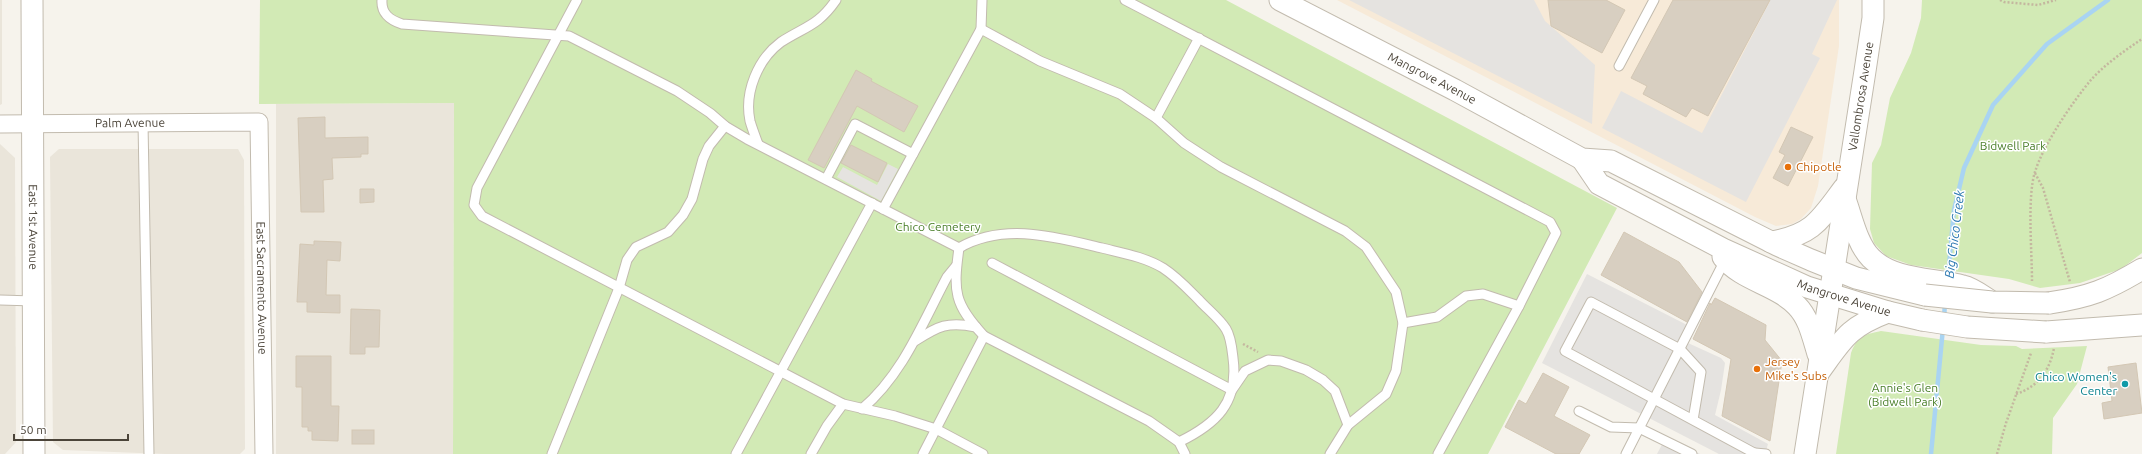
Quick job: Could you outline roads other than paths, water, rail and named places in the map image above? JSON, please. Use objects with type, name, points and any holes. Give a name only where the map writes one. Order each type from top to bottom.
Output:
[{"type":"street","name":"East 1st Avenue","points":[[32,0],[34,454]]},
{"type":"street","name":"Mangrove Avenue","points":[[1280,0],[1582,158],[1611,161],[1771,242],[1856,278],[1926,287],[1992,302],[2049,303],[2084,298],[2108,288],[2142,269]]},
{"type":"street","name":"Vallombrosa Avenue","points":[[1805,454],[1873,18],[1873,0]]},
{"type":"street","name":"Palm Avenue","points":[[0,124],[259,122]]},
{"type":"street","name":"East Sacramento Avenue","points":[[259,122],[264,454]]},
{"type":"street","name":"Mangrove Avenue","points":[[1582,158],[1599,184],[1711,243],[1802,285],[1888,312],[1922,320],[1967,327],[2051,332],[2142,325]]},
{"type":"street","points":[[1771,242],[1787,239],[1808,230],[1819,221],[1845,192]]},
{"type":"street","points":[[1845,192],[1861,241],[1871,258],[1880,265],[1926,287]]},
{"type":"street","points":[[1711,243],[1732,268],[1783,295],[1796,305],[1808,323],[1818,366]]},
{"type":"street","points":[[1818,366],[1851,330],[1866,320],[1888,312]]},
{"type":"lane","points":[[382,0],[385,14],[391,20],[402,24],[569,36],[677,91],[710,113],[725,126],[758,144],[959,248]]},
{"type":"lane","points":[[577,0],[477,188],[474,205],[482,216],[843,404],[895,416],[936,429],[983,454]]},
{"type":"lane","points":[[758,144],[750,120],[748,102],[756,75],[764,57],[782,42],[825,16],[836,0]]},
{"type":"lane","points":[[883,209],[981,30],[982,0]]},
{"type":"lane","points":[[1126,0],[1550,222],[1556,233],[1519,306],[1438,454]]},
{"type":"lane","points":[[1619,66],[1654,0]]},
{"type":"lane","points":[[981,30],[1040,61],[1120,94],[1156,118],[1184,143],[1221,167],[1345,232],[1366,247],[1396,292],[1403,323],[1396,371],[1386,394],[1348,425],[1330,454]]},
{"type":"lane","points":[[1156,118],[1200,38]]},
{"type":"lane","points":[[142,123],[149,454]]},
{"type":"lane","points":[[826,179],[855,124],[913,154]]},
{"type":"lane","points":[[552,454],[619,288],[627,260],[636,247],[668,232],[683,215],[692,199],[703,159],[709,146],[725,126]]},
{"type":"lane","points":[[736,454],[872,203]]},
{"type":"lane","points":[[959,248],[974,240],[998,234],[1048,236],[1142,259],[1162,267],[1180,281],[1226,329],[1232,347],[1234,368],[1232,390]]},
{"type":"lane","points":[[959,248],[955,276],[958,299],[966,316],[984,336],[1148,420],[1179,442],[1185,454]]},
{"type":"lane","points":[[1626,454],[1725,260]]},
{"type":"lane","points":[[992,263],[1232,390]]},
{"type":"lane","points":[[862,409],[879,394],[896,372],[914,342],[947,277],[956,266]]},
{"type":"lane","points":[[1403,323],[1437,317],[1466,296],[1483,294],[1519,306]]},
{"type":"lane","points":[[0,300],[34,301]]},
{"type":"lane","points":[[1693,420],[1701,372],[1680,349],[1590,302],[1565,351],[1755,454],[1766,454]]},
{"type":"lane","points":[[914,342],[932,330],[946,324],[959,323],[976,327]]},
{"type":"lane","points":[[923,454],[984,336]]},
{"type":"lane","points":[[1179,442],[1203,430],[1218,416],[1232,390],[1245,371],[1268,360],[1281,361],[1306,370],[1323,380],[1335,391],[1348,425]]},
{"type":"lane","points":[[811,454],[827,426],[843,404]]},
{"type":"lane","points":[[1579,411],[1611,427],[1639,428],[1692,454]]},
{"type":"waterway","name":"Big Chico Creek","points":[[1948,277],[1954,210],[1964,168],[1993,105],[2047,44],[2108,0]]},
{"type":"waterway","name":"Big Chico Creek","points":[[1944,319],[1945,302]]},
{"type":"waterway","name":"Big Chico Creek","points":[[1931,454],[1943,328]]},
{"type":"place","name":"Chipotle","points":[[1788,167]]},
{"type":"place","name":"Jersey Mike's Subs","points":[[1757,369]]},
{"type":"place","name":"Chico Women's Center","points":[[2125,384]]},
{"type":"park label","name":"Bidwell Park","points":[[2013,146]]},
{"type":"park label","name":"Chico Cemetery","points":[[938,227]]},
{"type":"park label","name":"Annie's Glen (Bidwell Park)","points":[[1905,395]]}]
